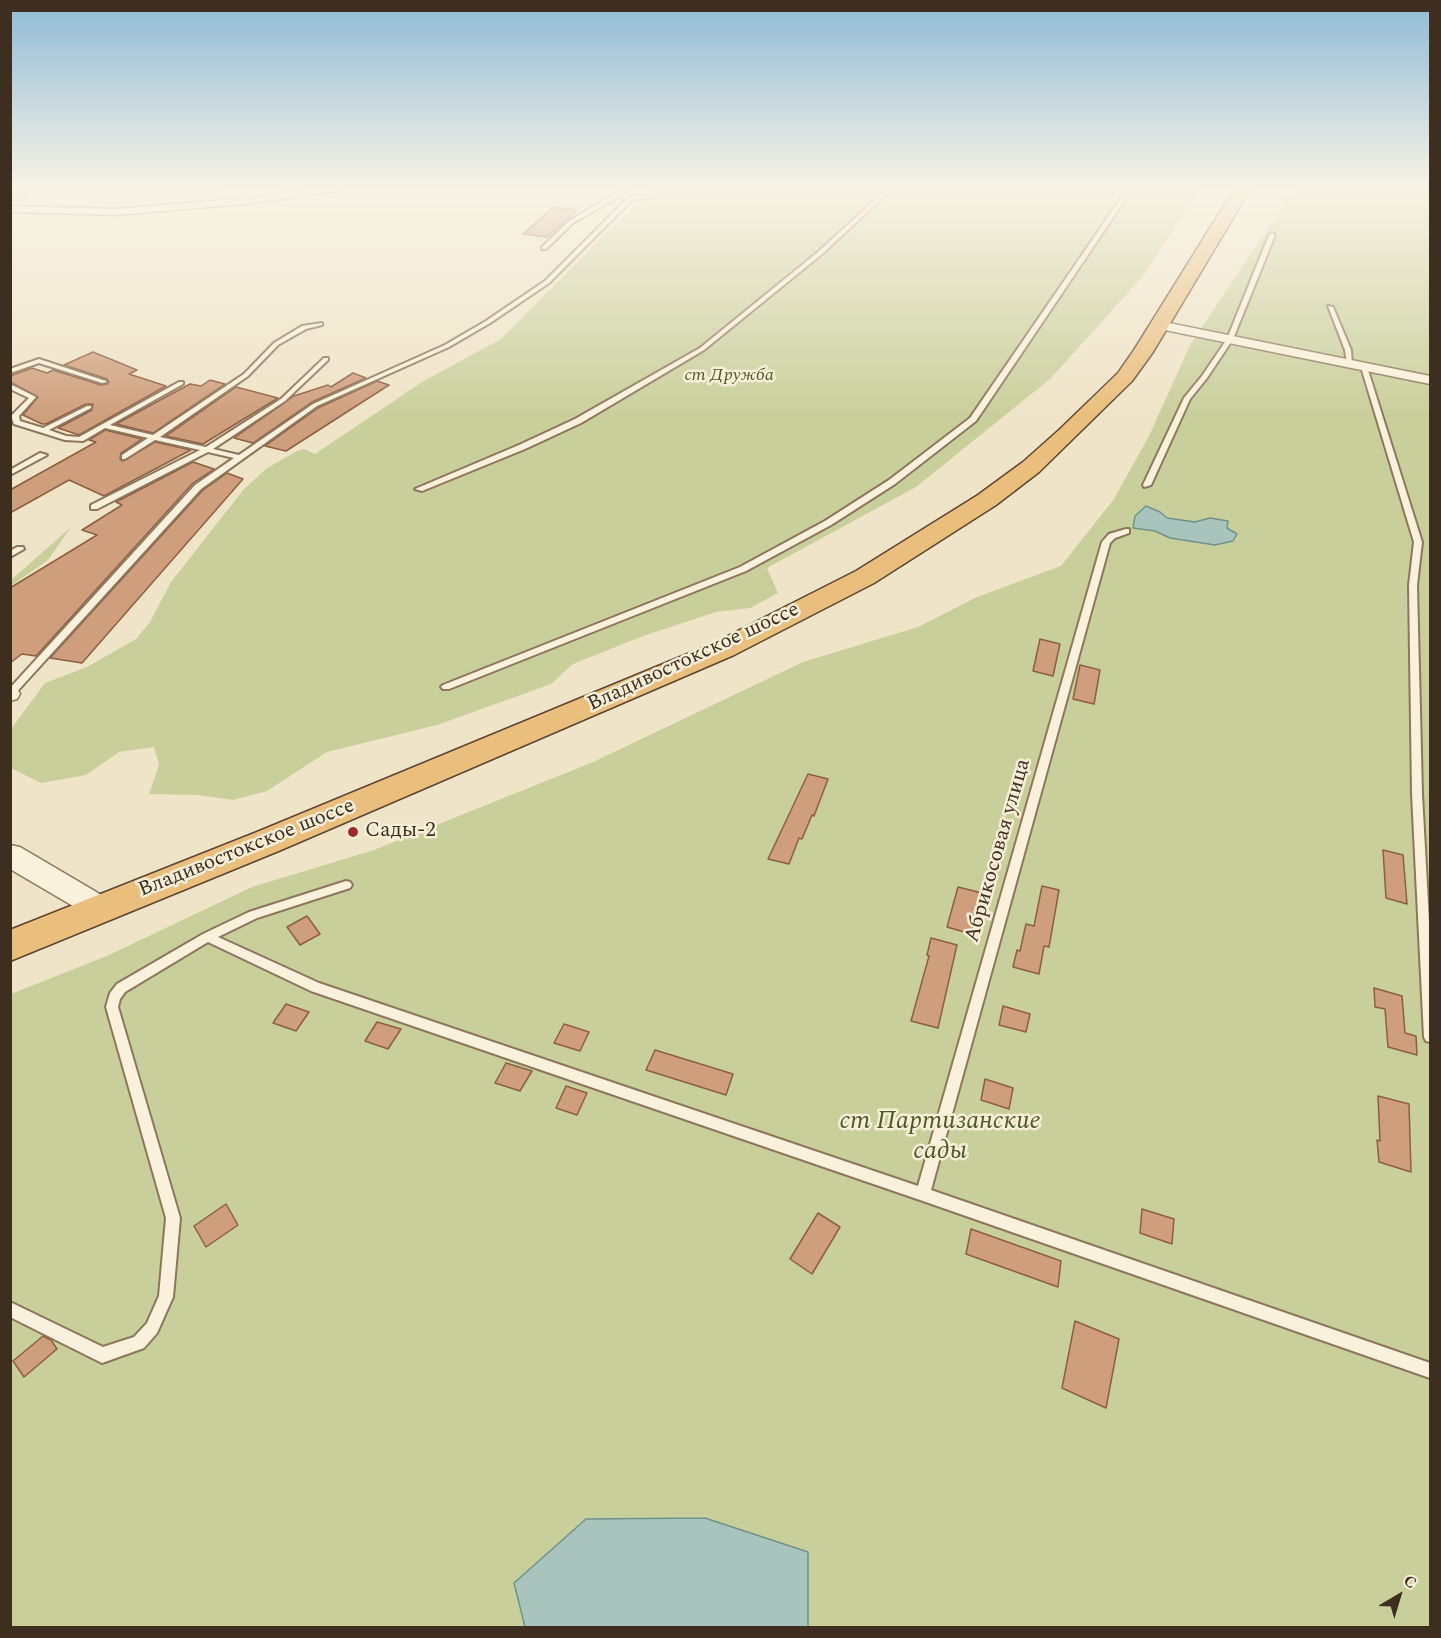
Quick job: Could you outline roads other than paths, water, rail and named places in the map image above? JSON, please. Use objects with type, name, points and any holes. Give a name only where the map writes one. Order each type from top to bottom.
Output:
[{"type":"highway","name":"Владивостокское шоссе","points":[[10,946],[270,841],[724,649],[865,577],[987,500],[1031,467],[1067,435],[1125,377],[1196,264]]},
{"type":"street","points":[[1159,325],[1431,380]]},
{"type":"street","points":[[10,855],[100,908]]},
{"type":"lane","points":[[11,694],[198,488],[315,405],[447,346],[488,322],[547,282],[565,264]]},
{"type":"lane","points":[[419,489],[522,447],[578,421],[702,349],[807,264]]},
{"type":"lane","points":[[446,687],[743,569],[828,524],[892,482],[973,419],[1079,264]]},
{"type":"lane","points":[[1147,485],[1187,398],[1205,377],[1230,339],[1260,264]]},
{"type":"lane","points":[[1330,307],[1348,350],[1350,364]]},
{"type":"lane","points":[[125,457],[246,375],[276,344],[304,327],[320,324]]},
{"type":"lane","points":[[94,507],[208,449],[283,400],[326,359]]},
{"type":"lane","points":[[10,371],[39,362],[104,382]]},
{"type":"lane","points":[[1364,367],[1418,542],[1413,585],[1417,794],[1431,1037]]},
{"type":"lane","points":[[10,386],[33,397],[15,416],[17,422],[65,438],[80,439],[181,383]]},
{"type":"lane","points":[[43,431],[89,407]]},
{"type":"lane","points":[[104,426],[239,457]]},
{"type":"lane","points":[[10,473],[43,455]]},
{"type":"lane","name":"Абрикосовая улица","points":[[923,1194],[1106,542],[1112,536],[1126,531]]},
{"type":"lane","points":[[10,555],[20,549]]},
{"type":"lane","points":[[10,1309],[102,1355],[139,1343],[152,1328],[166,1297],[173,1218],[112,1007],[114,997],[121,988],[207,937],[253,915],[346,885]]},
{"type":"lane","points":[[207,937],[315,987],[923,1194],[1431,1371]]},
{"type":"water","points":[[1146,506],[1167,518],[1195,522],[1210,518],[1228,521],[1227,528],[1237,534],[1233,541],[1215,545],[1170,538],[1155,531],[1133,528],[1135,516]]},
{"type":"water","points":[[705,1518],[808,1552],[808,1627],[525,1627],[514,1583],[586,1519]]},
{"type":"place","name":"Сады-2","points":[[353,832]]},
{"type":"park label","name":"ст Дружба","points":[[729,376]]},
{"type":"park label","name":"ст Партизанские сады","points":[[940,1138]]}]
